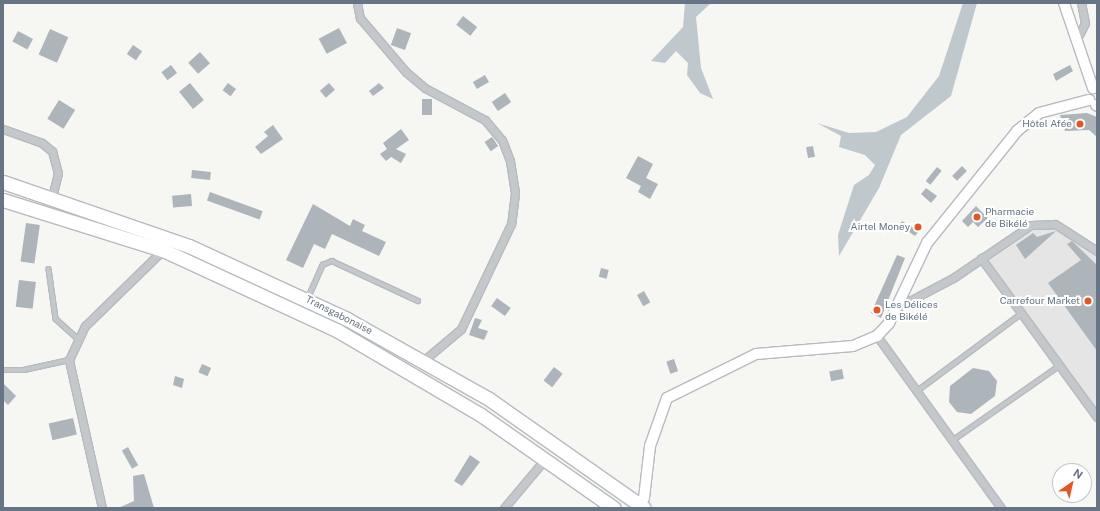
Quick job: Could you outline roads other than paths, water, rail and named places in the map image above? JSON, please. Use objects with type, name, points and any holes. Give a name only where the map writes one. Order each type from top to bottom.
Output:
[{"type":"highway","name":"Transgabonaise","points":[[3,182],[52,197],[189,246],[307,299],[424,360],[530,427],[640,507]]},
{"type":"highway","name":"Transgabonaise","points":[[3,200],[163,250],[338,332],[481,415],[614,508]]},
{"type":"street","points":[[357,3],[360,18],[406,72],[424,88],[485,120],[502,140],[510,161],[515,194],[511,224],[461,329],[424,360]]},
{"type":"street","points":[[640,507],[644,498],[650,446],[656,420],[667,398],[675,391],[756,354],[853,346],[878,336],[896,308],[927,243],[1017,131],[1039,113],[1094,104],[1095,88],[1074,34],[1064,3]]},
{"type":"street","points":[[1074,34],[1080,33],[1084,23],[1081,3]]},
{"type":"street","points":[[3,128],[42,143],[52,151],[58,173],[52,197]]},
{"type":"street","points":[[896,308],[981,258],[1031,225],[1044,223],[1055,224],[1097,251]]},
{"type":"street","points":[[102,508],[69,360],[77,338],[163,250]]},
{"type":"street","points":[[981,258],[1097,417]]},
{"type":"street","points":[[878,336],[915,392],[1001,508]]},
{"type":"street","points":[[504,508],[545,459]]},
{"type":"lane","points":[[307,299],[323,265],[332,261],[418,301]]},
{"type":"lane","points":[[49,269],[56,319],[77,338]]},
{"type":"lane","points":[[915,392],[1021,314]]},
{"type":"lane","points":[[3,370],[24,370],[69,360]]},
{"type":"lane","points":[[952,442],[1059,366]]},
{"type":"place","name":"Hôtel Afée","points":[[1080,124]]},
{"type":"place","name":"Pharmacie de Bikélé","points":[[977,217]]},
{"type":"place","name":"Airtel Money","points":[[918,227]]},
{"type":"place","name":"Carrefour Market","points":[[1088,301]]},
{"type":"place","name":"Les Délices de Bikélé","points":[[877,310]]}]
